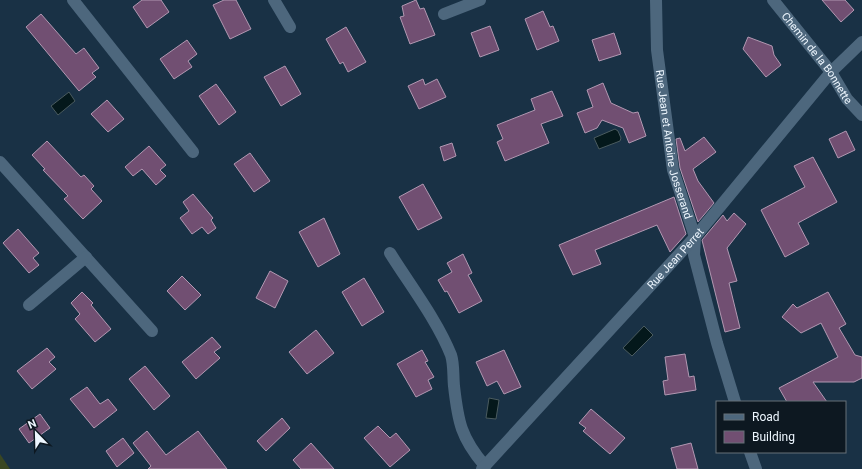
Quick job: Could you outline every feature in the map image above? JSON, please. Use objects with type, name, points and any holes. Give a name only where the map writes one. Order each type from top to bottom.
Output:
[{"type":"street","points":[[73,0],[193,152]]},
{"type":"street","points":[[274,0],[290,28]]},
{"type":"street","points":[[444,14],[480,0]]},
{"type":"street","name":"Rue Jean et Antoine Josserand","points":[[656,0],[657,50],[673,170],[695,237],[694,255],[717,343],[735,401]]},
{"type":"street","name":"Chemin de la Bonnette","points":[[773,0],[831,72],[847,99],[862,115]]},
{"type":"street","name":"Rue Jean Perret","points":[[484,468],[695,237],[831,72],[862,42]]},
{"type":"street","points":[[0,162],[152,331]]},
{"type":"street","points":[[390,253],[443,338],[451,357],[457,417],[463,434],[484,468]]},
{"type":"street","points":[[29,305],[86,257]]},
{"type":"street","points":[[750,453],[756,469]]},
{"type":"green space","points":[[0,454],[10,469],[0,469]]},
{"type":"shaded area","points":[[69,92],[75,101],[58,115],[51,106]]},
{"type":"shaded area","points":[[615,129],[618,131],[621,138],[620,141],[599,149],[594,138]]},
{"type":"shaded area","points":[[644,326],[653,335],[632,356],[623,348]]},
{"type":"shaded area","points":[[489,398],[499,400],[496,419],[486,418]]},
{"type":"building","points":[[142,0],[161,0],[169,12],[147,28],[133,7]]},
{"type":"building","points":[[224,0],[236,0],[251,29],[230,39],[213,5]]},
{"type":"building","points":[[416,0],[420,9],[424,8],[435,35],[410,44],[400,17],[404,16],[402,6]]},
{"type":"building","points":[[822,0],[845,0],[854,10],[841,22]]},
{"type":"building","points":[[543,11],[550,27],[553,26],[559,41],[537,50],[525,19]]},
{"type":"building","points":[[41,14],[76,54],[84,48],[99,68],[92,73],[96,77],[79,91],[26,27]]},
{"type":"building","points":[[490,26],[499,50],[480,57],[471,33]]},
{"type":"building","points":[[346,27],[366,62],[348,72],[343,62],[340,64],[326,39]]},
{"type":"building","points":[[614,33],[621,54],[599,61],[592,40]]},
{"type":"building","points":[[748,37],[772,46],[774,55],[781,65],[766,77],[743,49]]},
{"type":"building","points":[[187,40],[197,54],[188,61],[192,67],[174,79],[160,59]]},
{"type":"building","points":[[285,66],[301,94],[281,106],[264,77]]},
{"type":"building","points":[[423,79],[425,85],[437,79],[446,97],[419,109],[408,86]]},
{"type":"building","points":[[603,83],[611,103],[633,113],[638,112],[646,136],[629,143],[623,128],[602,120],[597,128],[585,133],[577,113],[593,107],[587,90]]},
{"type":"building","points":[[216,84],[236,112],[219,125],[199,96]]},
{"type":"building","points":[[552,91],[563,116],[541,124],[549,143],[505,161],[497,142],[503,139],[497,125],[535,110],[531,99]]},
{"type":"building","points":[[107,100],[124,119],[108,132],[91,114]]},
{"type":"building","points":[[846,131],[855,150],[838,158],[829,139]]},
{"type":"building","points":[[704,137],[716,152],[693,169],[698,181],[714,203],[698,222],[680,168],[676,139],[680,138],[685,151]]},
{"type":"building","points":[[47,141],[81,177],[84,175],[94,186],[91,189],[102,201],[83,219],[64,199],[68,196],[43,170],[45,169],[32,155]]},
{"type":"building","points":[[452,143],[456,156],[444,161],[440,147]]},
{"type":"building","points":[[149,146],[166,165],[160,170],[166,176],[156,185],[142,169],[133,176],[125,167]]},
{"type":"building","points":[[250,153],[270,181],[254,192],[234,164]]},
{"type":"building","points":[[813,157],[837,202],[798,223],[809,244],[785,257],[761,210],[805,187],[794,166]]},
{"type":"building","points":[[423,184],[442,218],[418,230],[399,197]]},
{"type":"building","points":[[193,194],[213,218],[211,220],[216,228],[208,234],[202,227],[192,234],[180,218],[189,211],[183,202]]},
{"type":"building","points":[[674,197],[686,234],[670,252],[657,225],[595,250],[601,264],[573,275],[559,245]]},
{"type":"building","points":[[734,213],[746,224],[727,248],[737,281],[729,283],[740,328],[725,332],[702,240],[723,215],[727,221]]},
{"type":"building","points":[[324,218],[340,254],[318,267],[299,232]]},
{"type":"building","points":[[18,229],[39,253],[33,258],[39,265],[29,273],[3,243]]},
{"type":"building","points":[[463,254],[472,273],[468,275],[482,301],[459,313],[447,291],[445,292],[438,280],[452,272],[447,263]]},
{"type":"building","points":[[270,271],[288,281],[275,308],[256,298]]},
{"type":"building","points":[[182,276],[201,295],[185,310],[167,291]]},
{"type":"building","points":[[364,278],[384,312],[362,326],[342,292]]},
{"type":"building","points":[[82,292],[93,303],[91,305],[111,329],[95,342],[75,319],[80,314],[71,303]]},
{"type":"building","points":[[828,292],[846,324],[839,328],[855,355],[862,357],[862,378],[854,382],[813,382],[826,401],[786,401],[779,388],[838,357],[821,323],[801,333],[782,317],[793,304],[797,308]]},
{"type":"building","points":[[316,330],[334,353],[307,374],[289,352]]},
{"type":"building","points":[[212,337],[221,347],[214,352],[220,358],[196,379],[182,362]]},
{"type":"building","points":[[47,348],[55,357],[49,362],[56,369],[32,389],[17,371]]},
{"type":"building","points":[[422,350],[428,361],[425,362],[434,377],[428,380],[432,389],[416,397],[397,364]]},
{"type":"building","points":[[504,350],[521,387],[504,394],[497,381],[487,386],[476,362]]},
{"type":"building","points":[[685,354],[689,377],[694,376],[696,390],[665,395],[663,381],[668,380],[665,357]]},
{"type":"building","points":[[145,366],[170,396],[154,410],[129,379]]},
{"type":"building","points":[[87,387],[100,404],[108,399],[117,410],[94,428],[70,399]]},
{"type":"building","points":[[591,409],[625,438],[610,454],[583,431],[586,428],[579,423]]},
{"type":"building","points":[[40,414],[50,428],[29,443],[19,429]]},
{"type":"building","points":[[282,418],[290,428],[266,451],[257,441]]},
{"type":"building","points":[[378,426],[390,438],[396,433],[410,450],[390,467],[364,438]]},
{"type":"building","points":[[147,431],[166,455],[198,431],[227,469],[148,469],[151,466],[133,443]]},
{"type":"building","points":[[123,438],[134,453],[117,467],[106,451]]},
{"type":"building","points":[[311,443],[334,469],[301,469],[293,460]]},
{"type":"building","points":[[691,443],[698,469],[677,469],[671,448]]}]
